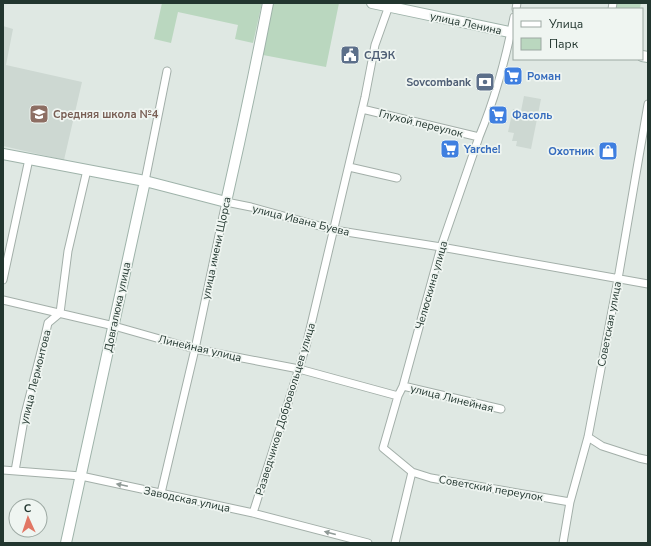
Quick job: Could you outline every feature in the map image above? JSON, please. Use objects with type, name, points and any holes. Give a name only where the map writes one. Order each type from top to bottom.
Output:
[{"type":"street","name":"улица имени Щорса","points":[[161,493],[195,349],[252,88],[268,3]]},
{"type":"street","name":"улица Ленина","points":[[372,3],[389,5],[512,33]]},
{"type":"street","name":"Разведчиков Добровольцев улица","points":[[253,512],[306,346],[349,167],[375,45],[389,5]]},
{"type":"street","name":"Челюскина улица","points":[[412,472],[384,448],[398,396],[403,386],[441,246],[486,120],[512,33]]},
{"type":"street","name":"Довгалюка улица","points":[[66,543],[114,326],[167,71]]},
{"type":"street","name":"Советская улица","points":[[564,543],[570,502],[588,437],[618,279],[648,104]]},
{"type":"street","name":"Глухой переулок","points":[[362,109],[479,137]]},
{"type":"street","name":"улица Ивана Буева","points":[[3,154],[145,181],[251,207],[334,230],[441,246],[648,284]]},
{"type":"street","points":[[3,280],[29,159]]},
{"type":"street","points":[[349,167],[397,178]]},
{"type":"street","points":[[60,313],[68,251],[87,170]]},
{"type":"street","name":"Линейная улица","points":[[3,300],[114,326],[195,349],[299,369],[398,396]]},
{"type":"street","name":"улица Лермонтова","points":[[15,471],[25,414],[48,323],[60,313]]},
{"type":"street","name":"улица Линейная","points":[[403,386],[500,410]]},
{"type":"street","points":[[588,437],[602,446],[648,460]]},
{"type":"street","name":"Заводская улица","points":[[3,470],[81,476],[253,512],[368,543]]},
{"type":"street","points":[[394,543],[412,472]]},
{"type":"street","name":"Советский переулок","points":[[412,472],[431,478],[570,502]]},
{"type":"shaded area","name":"Средняя школа №4","points":[[3,26],[13,29],[6,65],[82,82],[64,160],[3,146]]},
{"type":"shaded area","points":[[524,96],[541,99],[531,149],[516,146],[517,141],[512,141],[514,133],[508,132],[513,109],[521,111]]},
{"type":"green space","points":[[162,3],[262,3],[253,43],[235,39],[238,25],[178,12],[171,43],[154,39]]},
{"type":"green space","points":[[273,3],[339,3],[326,67],[263,55]]},
{"type":"green space","points":[[615,3],[641,3],[640,8],[614,8]]},
{"type":"place","name":"СДЭК","points":[[350,55]]},
{"type":"place","name":"Роман","points":[[513,76]]},
{"type":"place","name":"Sovcombank","points":[[485,82]]},
{"type":"place","name":"Средняя школа №4","points":[[39,114]]},
{"type":"place","name":"Фасоль","points":[[498,115]]},
{"type":"place","name":"Yarche!","points":[[450,149]]},
{"type":"place","name":"Охотник","points":[[608,151]]}]
